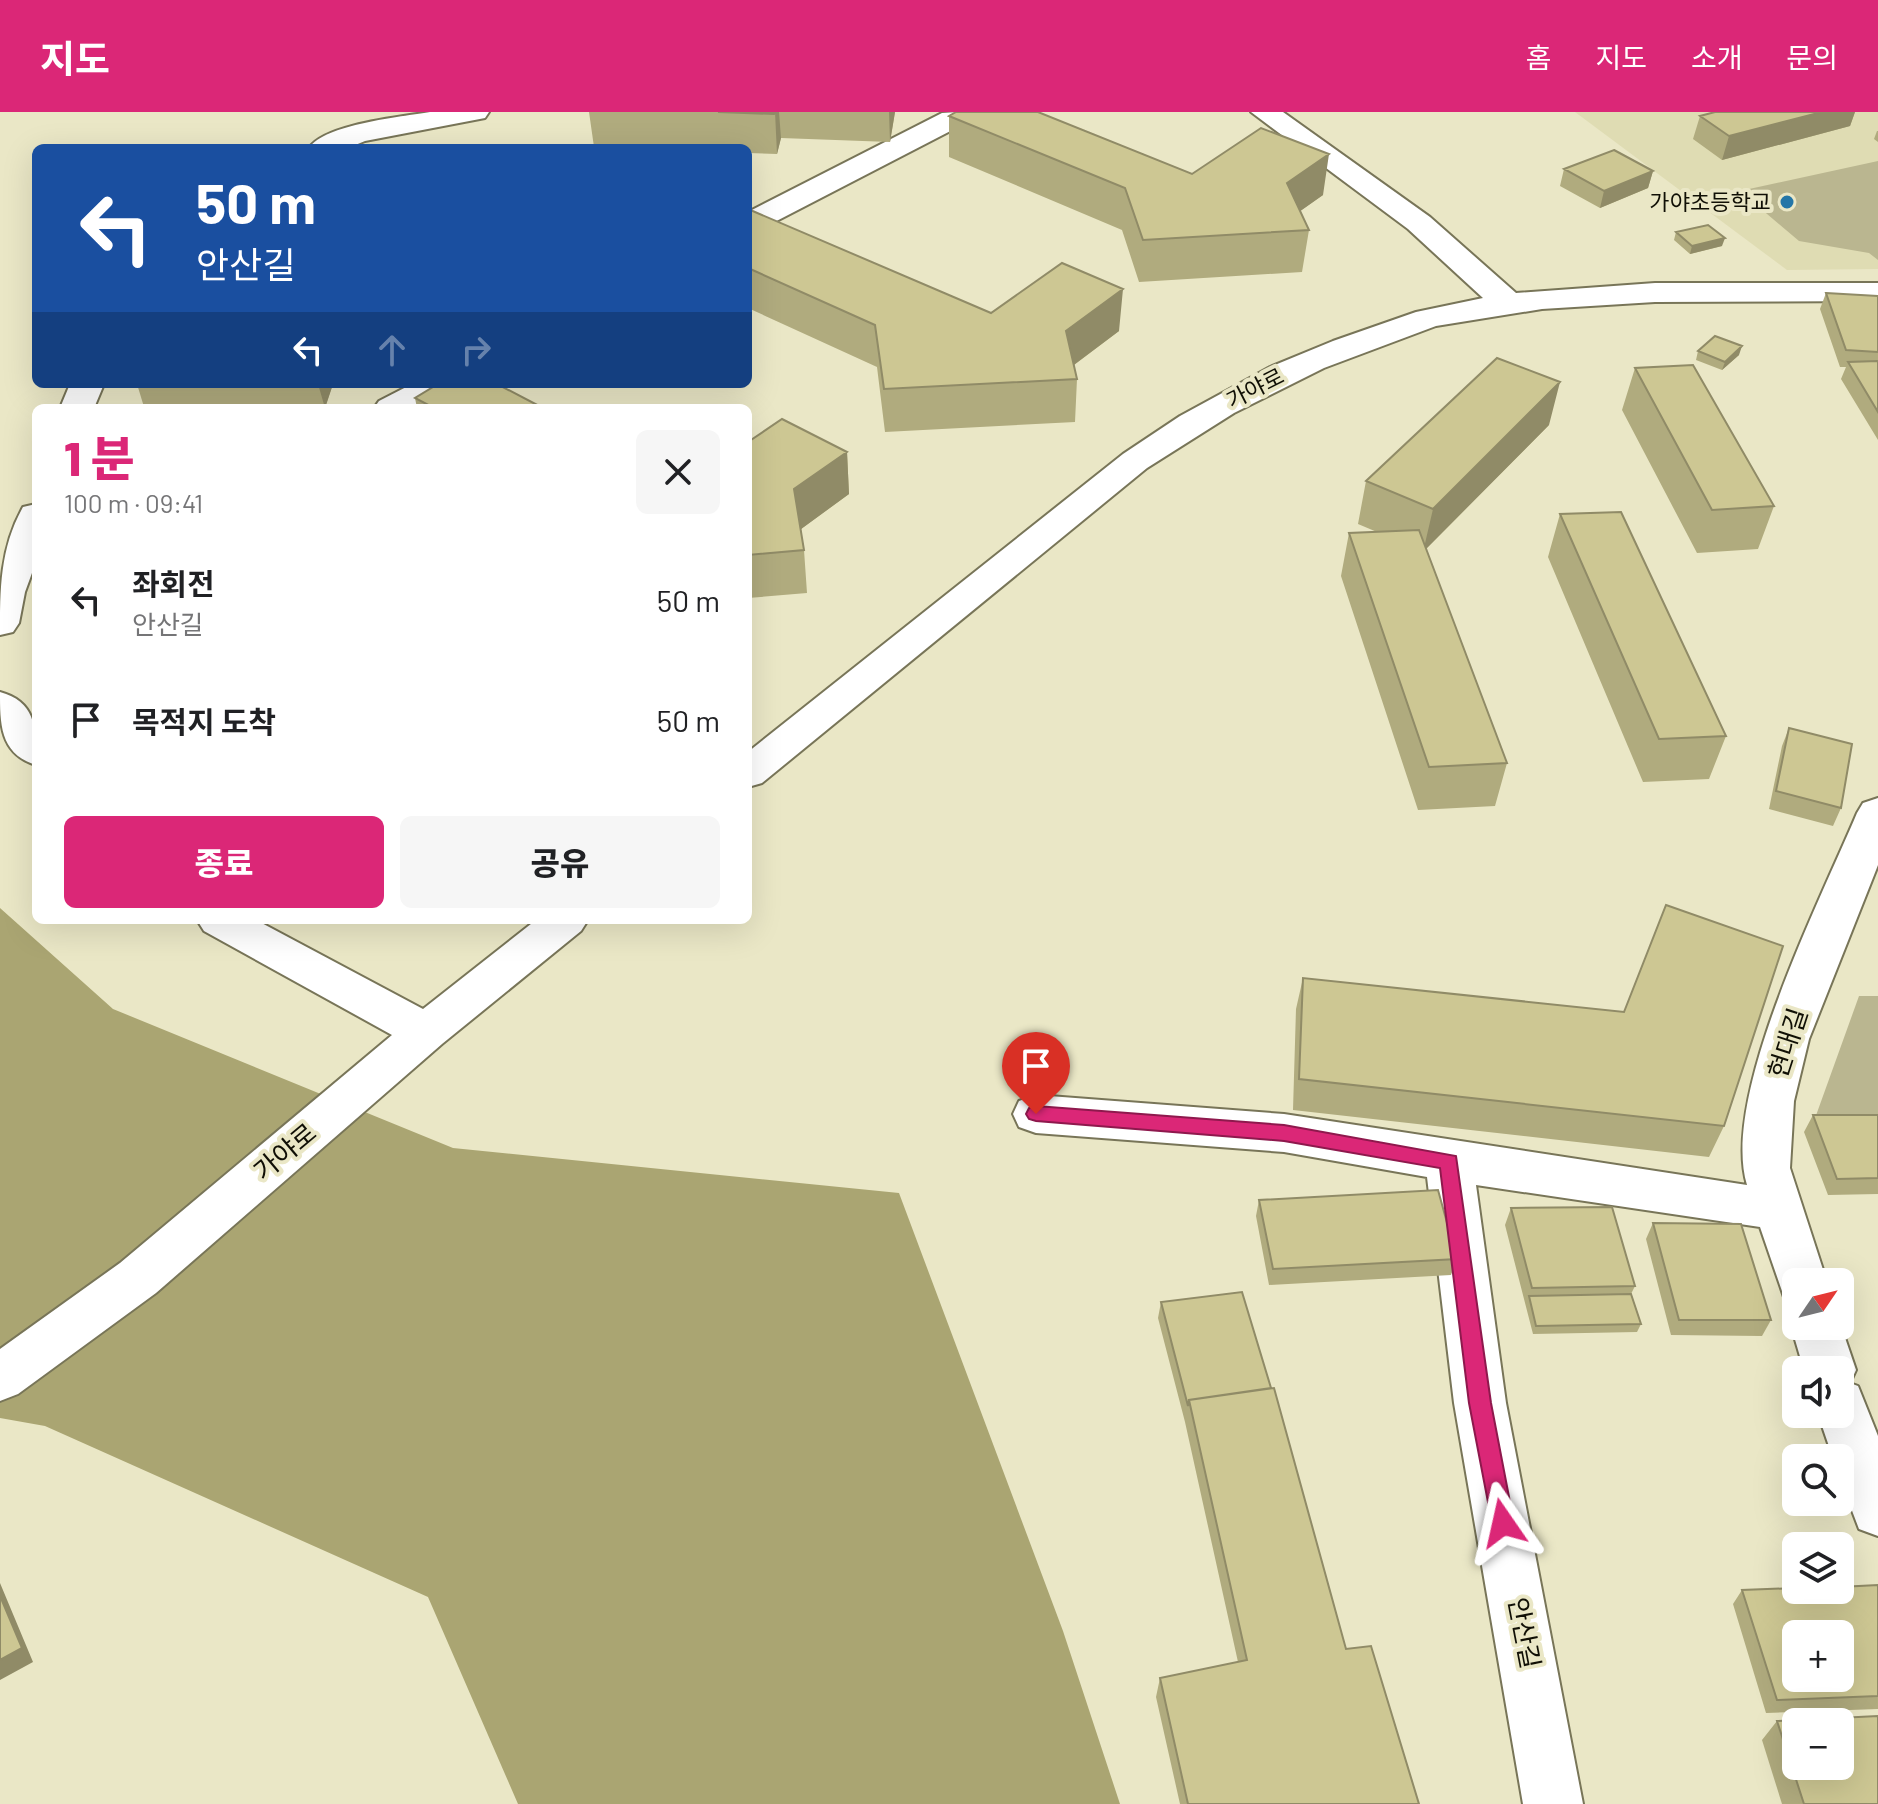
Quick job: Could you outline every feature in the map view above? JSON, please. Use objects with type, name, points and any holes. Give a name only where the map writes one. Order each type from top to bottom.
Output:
[{"type":"street","points":[[333,144],[358,134],[475,112]]},
{"type":"street","points":[[752,222],[952,119],[933,112]]},
{"type":"street","points":[[1265,112],[1304,123],[1510,305]]},
{"type":"street","name":"가야로","points":[[752,770],[1123,471],[1192,420],[1281,374],[1356,343],[1434,317],[1561,297],[1878,292]]},
{"type":"street","points":[[399,404],[430,388]]},
{"type":"street","points":[[2,616],[32,527]]},
{"type":"street","points":[[2,616],[32,594]]},
{"type":"street","points":[[0,705],[32,746]]},
{"type":"street","name":"현대길","points":[[1798,1268],[1766,1168],[1771,1101],[1783,1051],[1878,813]]},
{"type":"street","points":[[226,924],[426,1032]]},
{"type":"street","name":"가야로","points":[[0,1378],[138,1278],[426,1032],[561,924]]},
{"type":"street","points":[[1036,1114],[1284,1133],[1780,1210]]},
{"type":"street","name":"안산길","points":[[1449,1161],[1480,1403],[1553,1804]]},
{"type":"street","points":[[1849,1428],[1878,1511]]},
{"type":"shaded area","name":"가야초등학교","points":[[1575,112],[1878,112],[1878,269],[1787,270]]},
{"type":"shaded area","points":[[1878,161],[1878,260],[1869,253],[1799,241],[1740,191]]},
{"type":"shaded area","points":[[0,908],[113,1009],[453,1148],[899,1193],[1063,1631],[1120,1804],[518,1804],[428,1597],[45,1426],[0,1418]]},
{"type":"shaded area","points":[[1859,996],[1878,996],[1878,1121],[1814,1121]]},
{"type":"building","points":[[718,112],[775,112],[774,114]]},
{"type":"building","points":[[956,112],[1038,112],[1192,174],[1261,128],[1329,154],[1287,183],[1309,230],[1143,240],[1125,188],[949,116]]},
{"type":"building","points":[[1715,112],[1822,112],[1729,136],[1700,116]]},
{"type":"building","points":[[1614,150],[1653,171],[1604,191],[1564,169]]},
{"type":"building","points":[[752,211],[991,313],[1062,263],[1123,289],[1066,331],[1077,379],[884,389],[875,325],[752,270]]},
{"type":"building","points":[[1708,225],[1725,238],[1692,246],[1676,232]]},
{"type":"building","points":[[1826,293],[1878,296],[1878,352],[1846,350]]},
{"type":"building","points":[[1715,336],[1742,346],[1725,362],[1698,351]]},
{"type":"building","points":[[1497,358],[1560,382],[1433,509],[1366,481]]},
{"type":"building","points":[[1878,361],[1878,412],[1848,362]]},
{"type":"building","points":[[1693,365],[1774,506],[1712,510],[1635,368]]},
{"type":"building","points":[[431,388],[505,388],[535,404],[426,404],[415,398]]},
{"type":"building","points":[[782,419],[847,452],[794,489],[804,550],[752,555],[752,439]]},
{"type":"building","points":[[1621,512],[1726,736],[1659,739],[1560,514]]},
{"type":"building","points":[[1419,530],[1507,763],[1429,767],[1349,533]]},
{"type":"building","points":[[1789,728],[1852,744],[1841,808],[1776,791]]},
{"type":"building","points":[[1666,905],[1783,946],[1724,1126],[1299,1079],[1303,978],[1624,1012]]},
{"type":"building","points":[[1813,1115],[1878,1115],[1878,1178],[1837,1179]]},
{"type":"building","points":[[1438,1190],[1457,1259],[1273,1269],[1259,1200]]},
{"type":"building","points":[[1612,1207],[1635,1286],[1532,1288],[1511,1208]]},
{"type":"building","points":[[1653,1223],[1741,1224],[1771,1320],[1679,1320]]},
{"type":"building","points":[[1242,1292],[1271,1388],[1189,1400],[1188,1406],[1161,1302]]},
{"type":"building","points":[[1631,1294],[1641,1324],[1536,1326],[1529,1296]]},
{"type":"building","points":[[1274,1388],[1346,1649],[1371,1646],[1419,1804],[1188,1804],[1160,1678],[1247,1660],[1189,1400]]},
{"type":"building","points":[[1878,1585],[1878,1696],[1777,1700],[1742,1590],[1782,1589],[1782,1604],[1854,1604],[1854,1586]]},
{"type":"building","points":[[0,1596],[22,1648],[0,1660]]},
{"type":"building","points":[[1878,1716],[1878,1804],[1804,1804],[1796,1780],[1854,1780],[1854,1717]]},
{"type":"place","name":"가야초등학교","points":[[1787,202]]},
{"type":"route","points":[[1036,1114],[1284,1133],[1449,1161],[1480,1403],[1503,1523]]}]
